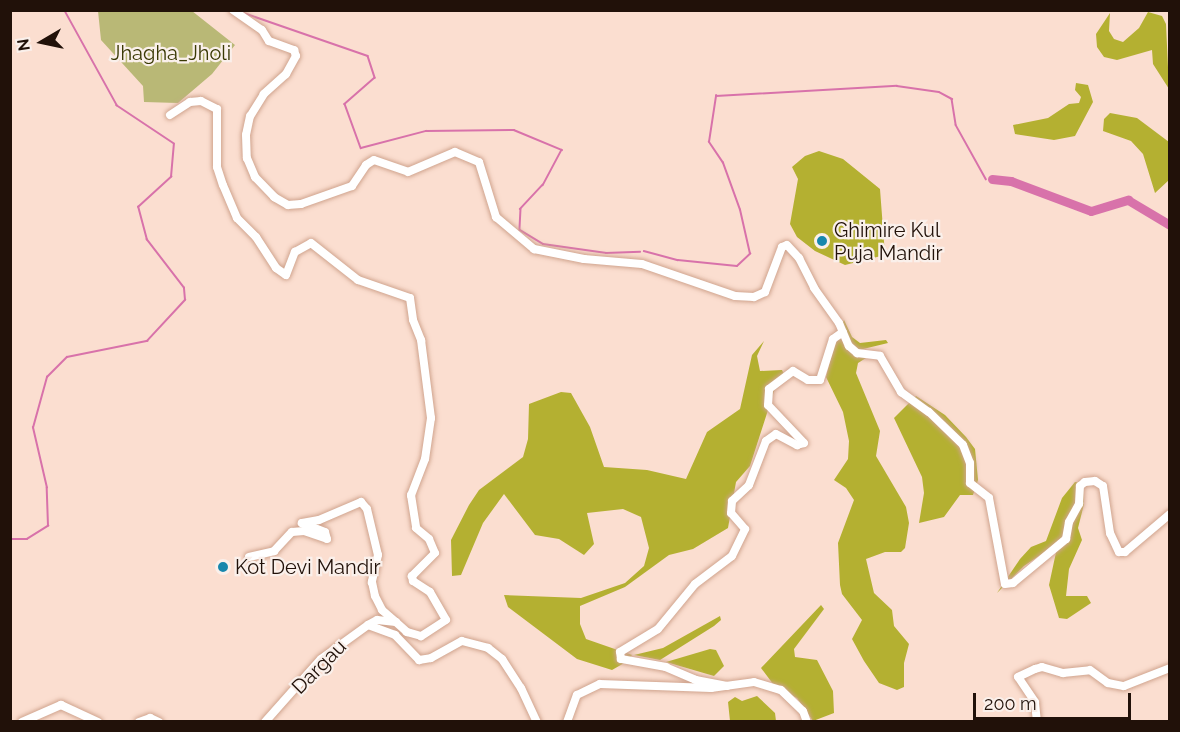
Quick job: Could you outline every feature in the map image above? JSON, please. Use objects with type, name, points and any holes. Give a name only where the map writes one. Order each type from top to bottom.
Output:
[{"type":"street","points":[[233,12],[262,30],[269,41],[295,54],[286,74],[264,94],[250,116],[246,135],[247,158],[255,177],[274,197],[288,205],[301,204],[352,186],[366,165],[374,160],[408,172],[461,153],[478,162],[496,217],[534,249],[584,259],[642,264],[735,296],[754,297],[765,292],[782,247],[787,245],[799,258],[852,350],[880,356],[901,392],[929,412],[963,445],[970,463],[970,483],[989,498],[1005,584],[1013,583],[1066,539],[1069,522],[1079,504],[1080,486],[1085,482],[1095,481],[1103,486],[1110,533],[1119,552],[1125,552],[1170,514]]},
{"type":"street","points":[[170,115],[190,102],[201,101],[217,109],[217,158],[223,185],[237,218],[256,237],[276,268],[286,275],[295,252],[311,243],[358,279],[410,298],[413,320],[421,340],[431,409],[425,459],[411,495],[416,528],[429,539],[435,553],[412,576],[434,598],[446,620],[421,636],[407,632],[382,610],[375,596],[372,582],[378,555],[367,509],[361,502],[319,520],[302,523],[325,532],[327,539],[292,532],[274,551],[249,557]]},
{"type":"street","points":[[727,686],[696,680],[666,667],[621,659],[620,652],[658,629],[694,584],[732,556],[746,529],[731,513],[732,501],[749,485],[766,441],[776,434],[796,444],[804,443],[768,405],[769,389],[793,370],[808,380],[820,380],[833,339],[843,332]]},
{"type":"street","points":[[368,625],[377,620],[396,622]]},
{"type":"street","points":[[368,625],[395,635],[419,660],[431,658],[462,641],[489,648],[502,659],[521,687],[537,722]]},
{"type":"street","name":"Dargau","points":[[265,722],[321,659],[368,625]]},
{"type":"street","points":[[1037,722],[1035,702],[1018,677],[1042,667],[1063,673],[1090,670],[1108,683],[1124,686],[1170,668]]},
{"type":"street","points":[[567,722],[577,695],[600,684],[727,686],[754,682],[781,690],[802,711],[807,722]]},
{"type":"street","points":[[22,722],[61,705],[98,722]]},
{"type":"street","points":[[139,722],[159,722]]},
{"type":"green space","name":"Jhagha_Jholi","points":[[98,11],[192,11],[235,45],[212,74],[178,103],[144,102],[143,86],[101,40]]},
{"type":"shaded area","points":[[1148,12],[1162,16],[1166,24],[1169,89],[1153,64],[1152,50],[1117,60],[1104,57],[1097,47],[1096,34],[1110,13],[1109,31],[1114,39],[1123,42],[1139,28]]},
{"type":"shaded area","points":[[1076,83],[1088,85],[1093,102],[1075,136],[1054,140],[1015,134],[1013,125],[1048,118],[1069,104],[1079,103],[1081,97],[1075,90]]},
{"type":"shaded area","points":[[1110,113],[1137,118],[1169,142],[1169,180],[1155,193],[1143,154],[1131,141],[1103,131],[1104,119]]},
{"type":"shaded area","points":[[819,151],[843,159],[880,189],[885,255],[845,265],[815,251],[797,237],[790,224],[798,179],[792,167],[805,156]]},
{"type":"shaded area","points":[[844,320],[852,337],[860,343],[886,340],[888,343],[859,350],[859,356],[866,358],[858,363],[856,373],[880,431],[876,456],[906,507],[909,523],[905,548],[901,552],[885,552],[866,559],[874,593],[892,610],[894,626],[909,644],[904,663],[904,687],[897,690],[879,683],[852,639],[862,620],[842,594],[840,585],[838,543],[854,500],[846,488],[834,480],[848,459],[849,441],[843,412],[826,377],[835,340]]},
{"type":"shaded area","points":[[764,341],[757,356],[760,371],[782,370],[784,374],[777,382],[750,466],[736,482],[728,528],[693,549],[669,555],[625,587],[580,606],[580,624],[586,639],[632,655],[626,662],[612,670],[577,659],[508,607],[504,595],[581,598],[625,583],[644,566],[649,548],[641,517],[623,509],[587,513],[594,544],[584,555],[559,539],[535,535],[504,494],[483,523],[461,575],[452,576],[451,540],[469,505],[479,490],[523,457],[528,439],[529,404],[561,392],[571,393],[590,427],[604,467],[647,470],[686,479],[707,432],[740,409],[752,355]]},
{"type":"shaded area","points":[[916,396],[945,415],[975,449],[978,480],[973,495],[960,495],[944,517],[919,523],[924,493],[922,477],[894,418]]},
{"type":"shaded area","points":[[1075,482],[1083,483],[1084,504],[1078,528],[1082,540],[1069,569],[1066,596],[1087,596],[1091,603],[1067,619],[1059,618],[1049,585],[1058,543],[1024,566],[997,593],[1031,547],[1046,541],[1062,498]]},
{"type":"shaded area","points":[[821,605],[824,609],[794,649],[795,657],[817,660],[833,691],[834,713],[813,721],[797,698],[776,688],[761,668]]},
{"type":"shaded area","points":[[720,616],[721,620],[714,626],[660,660],[634,655],[663,648]]},
{"type":"shaded area","points":[[710,649],[716,650],[724,666],[714,676],[666,662]]},
{"type":"shaded area","points":[[757,696],[775,713],[776,721],[730,721],[728,702],[735,697],[742,701]]},
{"type":"waterway","points":[[10,539],[27,539],[48,526],[47,488],[33,428],[47,377],[67,357],[147,341],[185,300],[184,288],[147,240],[138,207],[171,177],[174,144],[117,106],[64,10]]},
{"type":"waterway","points":[[241,12],[368,56],[375,78],[345,104],[361,148],[426,131],[514,130],[562,150],[543,185],[521,209],[520,230],[543,244],[606,253],[640,252]]},
{"type":"waterway","points":[[644,251],[678,260],[737,266],[750,254],[740,210],[723,163],[709,142],[716,96],[897,86],[939,92],[952,99],[956,125],[986,179]]},
{"type":"waterway","points":[[992,179],[1011,181],[1091,211],[1128,200],[1170,225]]},
{"type":"place","name":"Ghimire Kul Puja Mandir","points":[[822,241]]},
{"type":"place","name":"Kot Devi Mandir","points":[[223,567]]}]
